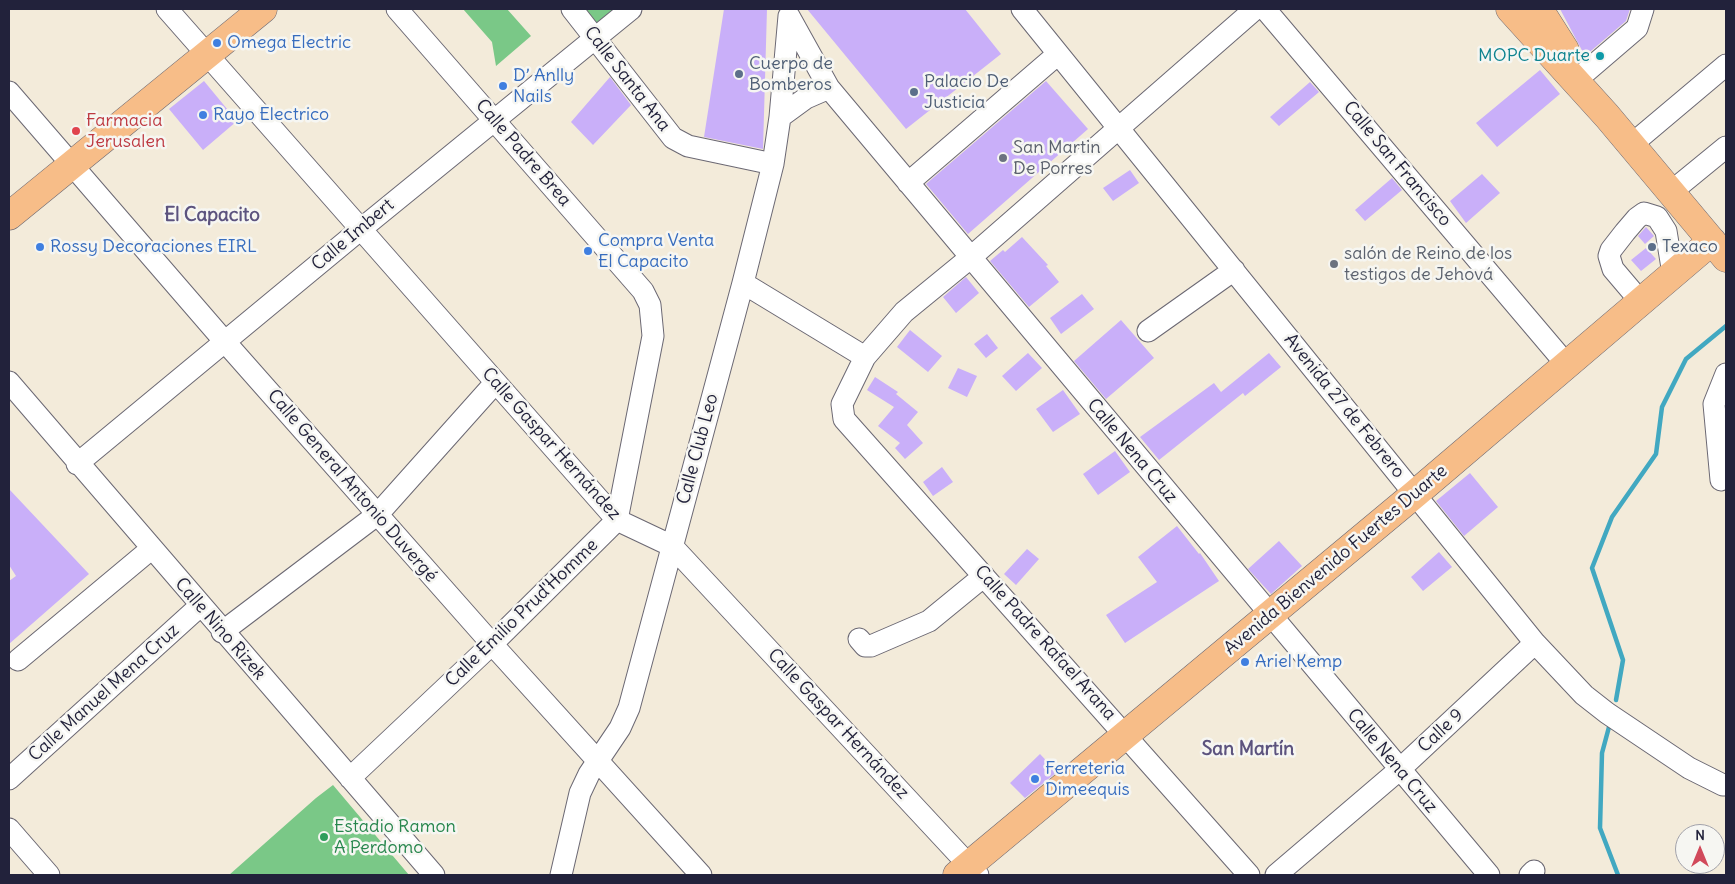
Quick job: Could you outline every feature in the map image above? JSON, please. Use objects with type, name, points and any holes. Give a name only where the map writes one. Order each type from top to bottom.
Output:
[{"type":"main road","points":[[9,216],[263,9]]},
{"type":"main road","points":[[1510,9],[1607,116],[1719,249]]},
{"type":"main road","points":[[1539,9],[1607,116]]},
{"type":"main road","name":"Avenida Bienvenido Fuertes Duarte","points":[[968,872],[1127,735],[1568,365],[1673,274],[1719,249]]},
{"type":"street","name":"Calle Gaspar Hernández","points":[[166,9],[617,520],[672,546],[968,872]]},
{"type":"street","name":"Calle Padre Brea","points":[[397,9],[495,119],[647,298],[653,318],[653,336],[617,520]]},
{"type":"street","name":"Calle Santa Ana","points":[[572,9],[673,138],[679,143],[773,164]]},
{"type":"street","name":"Calle Imbert","points":[[78,464],[226,343],[360,229],[631,9]]},
{"type":"street","name":"Avenida 27 de Febrero","points":[[1022,9],[1535,643],[1584,695],[1607,713],[1688,768],[1725,788]]},
{"type":"street","points":[[743,283],[865,357],[904,312],[970,258],[1255,9]]},
{"type":"street","name":"Calle San Francisco","points":[[1265,9],[1568,365]]},
{"type":"street","points":[[1581,76],[1638,28],[1643,9]]},
{"type":"street","name":"Calle Nena Cruz","points":[[789,13],[829,88],[1488,875]]},
{"type":"street","name":"Calle Club Leo","points":[[561,875],[580,793],[620,728],[629,708],[743,283],[773,164],[780,117],[789,13]]},
{"type":"street","points":[[908,183],[1058,54]]},
{"type":"street","points":[[1631,145],[1726,65]]},
{"type":"street","points":[[780,117],[806,98],[829,88]]},
{"type":"street","name":"Calle General Antonio Duvergé","points":[[9,92],[73,163],[226,343],[492,644],[701,875]]},
{"type":"street","points":[[1671,192],[1726,147]]},
{"type":"street","points":[[1641,302],[1613,269],[1609,256],[1611,250],[1625,232],[1644,213],[1657,217],[1666,231],[1673,274]]},
{"type":"street","points":[[1148,331],[1234,270]]},
{"type":"street","name":"Calle Padre Rafael Arana","points":[[865,357],[842,404],[844,419],[1250,875]]},
{"type":"street","points":[[1721,480],[1714,404],[1726,374]]},
{"type":"street","name":"Calle Nino Rizek","points":[[9,382],[222,632],[434,875]]},
{"type":"street","points":[[222,632],[378,514],[495,383]]},
{"type":"street","name":"Calle Emilio Prud'Homme","points":[[350,778],[492,644],[617,520]]},
{"type":"street","points":[[18,660],[151,549]]},
{"type":"street","points":[[859,639],[865,646],[871,646],[930,621],[984,576]]},
{"type":"street","name":"Calle Manuel Mena Cruz","points":[[9,779],[200,606]]},
{"type":"street","name":"Calle 9","points":[[1276,875],[1399,770],[1535,643]]},
{"type":"street","points":[[9,828],[49,875]]},
{"type":"green space","points":[[463,9],[507,9],[531,36],[496,66],[492,42]]},
{"type":"green space","points":[[575,9],[615,9],[590,30]]},
{"type":"green space","name":"Estadio Ramon A Perdomo","points":[[333,785],[409,875],[229,875],[316,798]]},
{"type":"building","name":"Cuerpo de Bomberos","points":[[724,9],[767,9],[763,149],[704,137]]},
{"type":"building","name":"Palacio De Justicia","points":[[807,9],[965,9],[1001,54],[906,129]]},
{"type":"building","points":[[1560,9],[1630,9],[1626,21],[1585,56]]},
{"type":"building","points":[[1540,70],[1560,94],[1497,147],[1476,123]]},
{"type":"building","points":[[610,77],[631,105],[593,145],[571,122]]},
{"type":"building","name":"Rayo Electrico","points":[[204,81],[237,121],[203,150],[169,109]]},
{"type":"building","name":"San Martin De Porres","points":[[1046,81],[1088,129],[968,234],[926,184]]},
{"type":"building","points":[[1310,82],[1319,92],[1279,126],[1270,117]]},
{"type":"building","points":[[1130,170],[1139,183],[1113,201],[1103,188]]},
{"type":"building","points":[[1482,174],[1500,193],[1466,223],[1450,201]]},
{"type":"building","points":[[1392,178],[1402,190],[1365,221],[1355,210]]},
{"type":"building","points":[[1646,227],[1654,236],[1645,244],[1638,236]]},
{"type":"building","points":[[1022,237],[1048,265],[1046,266],[1059,282],[1029,307],[990,261],[1003,250],[1005,252]]},
{"type":"building","points":[[1646,248],[1656,259],[1641,271],[1631,260]]},
{"type":"building","points":[[966,277],[979,293],[956,313],[943,297]]},
{"type":"building","points":[[1082,294],[1094,309],[1061,334],[1050,318]]},
{"type":"building","points":[[1121,320],[1154,358],[1106,399],[1074,361]]},
{"type":"building","points":[[910,330],[942,356],[928,372],[897,347]]},
{"type":"building","points":[[987,334],[998,348],[986,358],[974,344]]},
{"type":"building","points":[[1028,353],[1042,368],[1016,391],[1002,376]]},
{"type":"building","points":[[1269,353],[1281,367],[1245,396],[1243,393],[1159,460],[1140,437],[1214,383],[1221,392]]},
{"type":"building","points":[[958,368],[977,376],[967,397],[948,388]]},
{"type":"building","points":[[875,377],[898,392],[896,394],[918,412],[907,425],[923,443],[905,459],[895,448],[900,443],[878,426],[894,407],[867,390]]},
{"type":"building","points":[[1063,390],[1080,414],[1053,432],[1036,409]]},
{"type":"building","points":[[1115,451],[1130,472],[1098,495],[1083,474]]},
{"type":"building","points":[[942,467],[953,482],[933,496],[923,482]]},
{"type":"building","points":[[1470,473],[1498,507],[1464,536],[1436,501]]},
{"type":"building","points":[[9,489],[89,574],[9,644],[9,581],[16,576],[9,565]]},
{"type":"building","points":[[1177,526],[1200,553],[1219,581],[1125,643],[1106,615],[1157,582],[1138,557]]},
{"type":"building","points":[[1279,541],[1302,566],[1271,594],[1248,569]]},
{"type":"building","points":[[1027,549],[1039,559],[1016,585],[1004,574]]},
{"type":"building","points":[[1439,552],[1452,567],[1423,591],[1411,577]]},
{"type":"building","name":"Ferreteria Dimeequis","points":[[1040,754],[1057,772],[1025,798],[1010,783]]},
{"type":"waterway","points":[[1616,700],[1623,660],[1592,568],[1612,517],[1656,454],[1662,407],[1686,359],[1726,326]]},
{"type":"waterway","points":[[1609,727],[1602,753],[1600,828],[1618,875]]},
{"type":"place","name":"Omega Electric","points":[[217,43]]},
{"type":"place","name":"MOPC Duarte","points":[[1600,56]]},
{"type":"place","name":"Cuerpo de Bomberos","points":[[739,74]]},
{"type":"place","name":"D’ Anlly Nails","points":[[503,86]]},
{"type":"place","name":"Palacio De Justicia","points":[[914,92]]},
{"type":"place","name":"Rayo Electrico","points":[[203,115]]},
{"type":"place","name":"Farmacia Jerusalen","points":[[76,131]]},
{"type":"place","name":"San Martin De Porres","points":[[1003,158]]},
{"type":"place","name":"Rossy Decoraciones EIRL","points":[[40,247]]},
{"type":"place","name":"Texaco","points":[[1652,247]]},
{"type":"place","name":"Compra Venta El Capacito","points":[[588,251]]},
{"type":"place","name":"salón de Reino de los testigos de Jehová","points":[[1334,264]]},
{"type":"place","name":"Ariel Kemp","points":[[1245,662]]},
{"type":"place","name":"Ferreteria Dimeequis","points":[[1035,779]]},
{"type":"place","name":"Estadio Ramon A Perdomo","points":[[324,837]]},
{"type":"district","name":"El Capacito","points":[[212,216]]},
{"type":"district","name":"San Martín","points":[[1248,750]]}]
